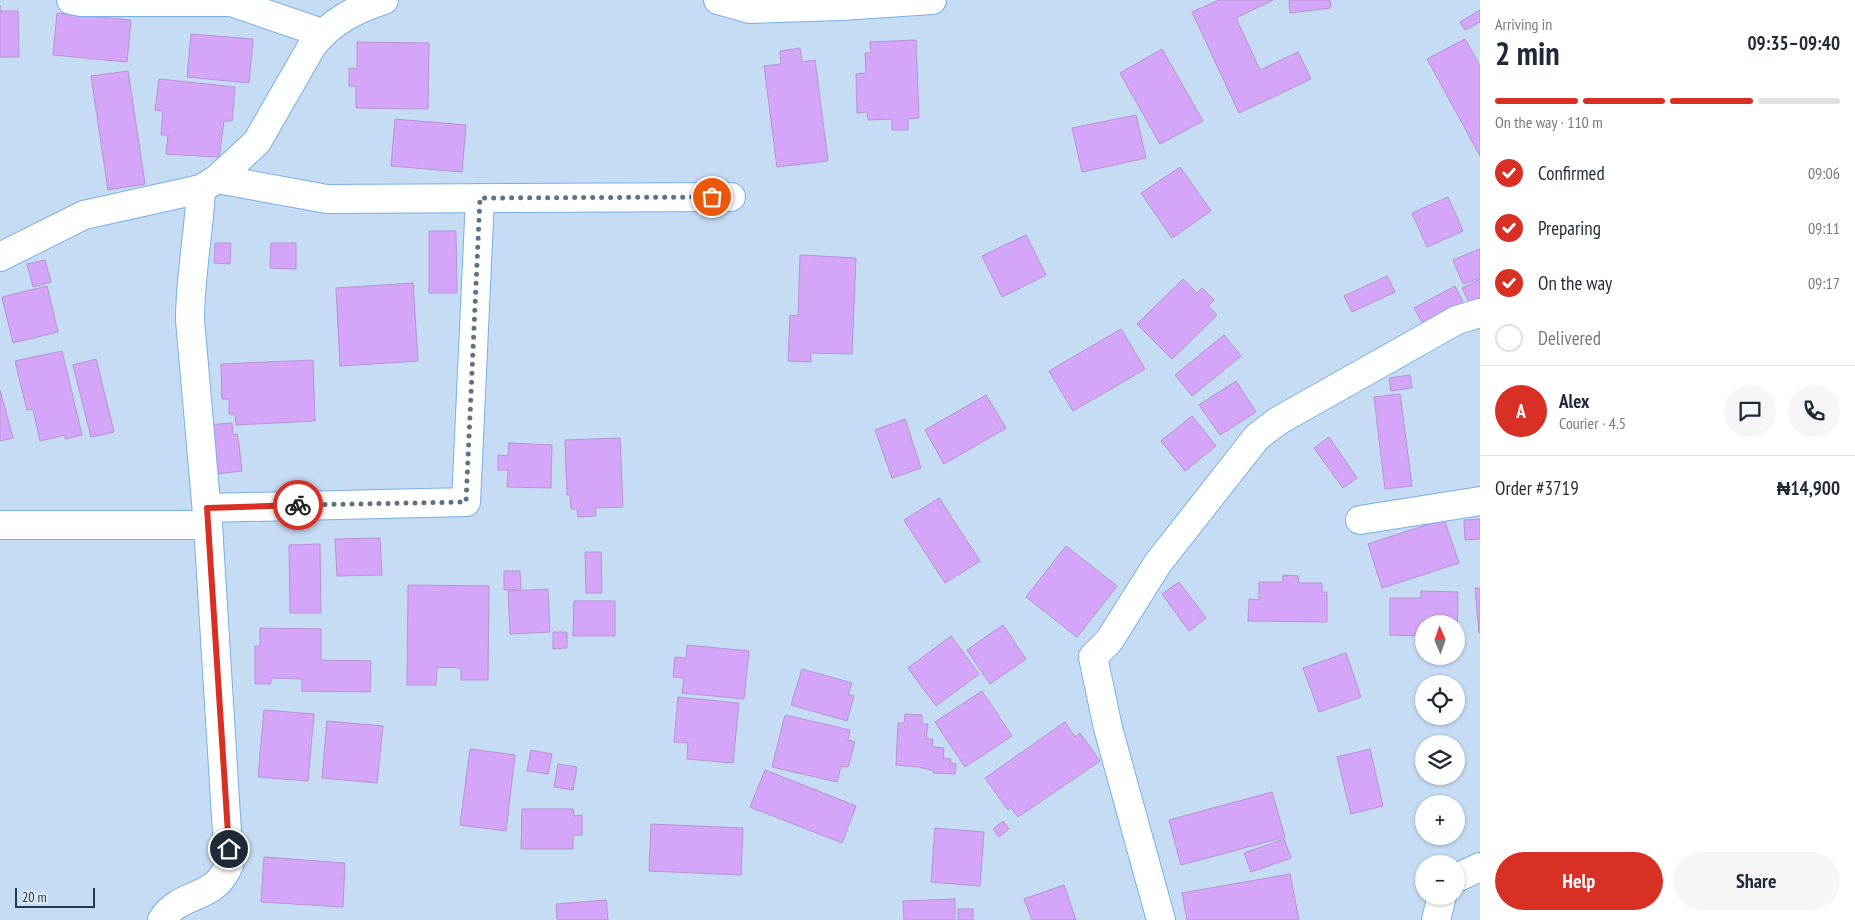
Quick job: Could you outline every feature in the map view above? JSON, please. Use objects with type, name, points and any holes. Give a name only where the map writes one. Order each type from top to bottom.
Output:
[{"type":"street","points":[[71,0],[81,2],[231,2],[322,33]]},
{"type":"street","points":[[162,920],[177,902],[206,893],[216,885],[225,876],[229,865],[207,516],[190,320],[191,291],[199,229],[209,184],[257,142],[312,46],[322,33],[336,20],[356,10],[384,0]]},
{"type":"street","points":[[718,0],[750,9],[932,0]]},
{"type":"street","points":[[0,257],[84,215],[209,184],[327,199],[731,197]]},
{"type":"street","points":[[0,525],[466,502],[480,198]]},
{"type":"street","points":[[1161,920],[1108,728],[1093,657],[1109,641],[1158,563],[1257,437],[1278,421],[1456,320],[1480,313]]},
{"type":"street","points":[[1360,520],[1480,501]]},
{"type":"street","points":[[1465,874],[1480,867]]},
{"type":"street","points":[[1436,920],[1440,905]]},
{"type":"building","points":[[1219,0],[1273,0],[1236,18],[1260,70],[1298,52],[1311,79],[1239,113],[1192,12]]},
{"type":"building","points":[[1289,0],[1330,0],[1331,8],[1290,13]]},
{"type":"building","points":[[1480,10],[1480,22],[1465,30],[1460,22]]},
{"type":"building","points":[[0,11],[18,11],[19,57],[0,57]]},
{"type":"building","points":[[57,13],[131,20],[127,62],[53,55]]},
{"type":"building","points":[[191,34],[253,39],[249,83],[187,77]]},
{"type":"building","points":[[1465,39],[1480,66],[1480,156],[1427,59]]},
{"type":"building","points":[[916,40],[919,118],[908,119],[908,130],[892,130],[892,119],[868,120],[867,112],[857,113],[856,74],[866,73],[865,53],[871,53],[870,42]]},
{"type":"building","points":[[357,42],[429,43],[428,109],[356,108],[356,86],[349,86],[349,68],[357,69]]},
{"type":"building","points":[[800,48],[802,62],[815,60],[828,161],[777,167],[764,66],[781,64],[780,51]]},
{"type":"building","points":[[1162,49],[1203,121],[1160,144],[1120,73]]},
{"type":"building","points":[[128,71],[145,184],[108,190],[91,76]]},
{"type":"building","points":[[159,79],[235,87],[232,121],[224,121],[219,157],[166,154],[168,135],[161,135],[163,111],[155,110]]},
{"type":"building","points":[[1136,115],[1146,158],[1082,172],[1072,128]]},
{"type":"building","points":[[395,119],[466,125],[462,172],[391,166]]},
{"type":"building","points":[[1180,167],[1211,211],[1172,238],[1141,193]]},
{"type":"building","points":[[1448,197],[1463,231],[1427,247],[1412,213]]},
{"type":"building","points":[[429,231],[456,231],[457,293],[429,293]]},
{"type":"building","points":[[1026,235],[1046,275],[1002,297],[982,256]]},
{"type":"building","points":[[215,243],[231,243],[230,264],[214,263]]},
{"type":"building","points":[[271,243],[296,243],[296,269],[270,268]]},
{"type":"building","points":[[1480,249],[1480,278],[1463,284],[1453,260]]},
{"type":"building","points":[[800,255],[856,258],[852,354],[811,353],[811,362],[788,361],[790,315],[798,316]]},
{"type":"building","points":[[45,260],[51,282],[33,287],[27,264]]},
{"type":"building","points":[[1387,276],[1395,292],[1352,312],[1344,296]]},
{"type":"building","points":[[1183,279],[1197,293],[1202,288],[1214,300],[1208,306],[1217,315],[1172,359],[1137,324]]},
{"type":"building","points":[[1480,279],[1480,299],[1470,304],[1462,288]]},
{"type":"building","points":[[413,283],[418,361],[340,366],[336,288]]},
{"type":"building","points":[[47,286],[58,332],[13,343],[2,297]]},
{"type":"building","points":[[1455,286],[1464,304],[1424,326],[1414,308]]},
{"type":"building","points":[[1121,329],[1145,369],[1073,411],[1049,371]]},
{"type":"building","points":[[1224,335],[1241,356],[1192,396],[1175,375]]},
{"type":"building","points":[[62,351],[82,435],[65,439],[65,435],[40,441],[33,409],[27,410],[15,361]]},
{"type":"building","points":[[96,359],[114,432],[91,437],[73,365]]},
{"type":"building","points":[[313,360],[315,421],[236,425],[235,414],[229,414],[229,399],[222,399],[221,364]]},
{"type":"building","points":[[1410,375],[1412,388],[1391,391],[1389,378]]},
{"type":"building","points":[[1236,381],[1256,412],[1220,435],[1199,405]]},
{"type":"building","points":[[0,390],[13,438],[0,441]]},
{"type":"building","points":[[1400,394],[1412,486],[1385,489],[1374,397]]},
{"type":"building","points":[[986,395],[1006,428],[944,464],[925,430]]},
{"type":"building","points":[[1192,416],[1216,446],[1185,471],[1161,441]]},
{"type":"building","points":[[905,419],[921,468],[892,478],[875,430]]},
{"type":"building","points":[[232,423],[233,435],[237,434],[242,471],[216,474],[207,425]]},
{"type":"building","points":[[1329,437],[1357,478],[1343,488],[1314,448]]},
{"type":"building","points":[[620,438],[623,507],[595,508],[596,516],[578,517],[577,509],[571,509],[570,495],[567,495],[565,440]]},
{"type":"building","points":[[509,443],[552,445],[551,488],[507,487],[508,470],[498,470],[498,455],[508,456]]},
{"type":"building","points":[[939,498],[980,561],[945,583],[904,520]]},
{"type":"building","points":[[1444,519],[1459,563],[1382,588],[1368,544]]},
{"type":"building","points":[[1480,519],[1480,539],[1465,540],[1464,520]]},
{"type":"building","points":[[380,538],[382,575],[337,576],[335,539]]},
{"type":"building","points":[[320,544],[321,613],[290,613],[289,545]]},
{"type":"building","points":[[1066,546],[1117,586],[1077,637],[1026,597]]},
{"type":"building","points":[[585,552],[601,552],[602,593],[586,593]]},
{"type":"building","points":[[504,571],[520,571],[521,589],[504,590]]},
{"type":"building","points":[[1283,575],[1298,576],[1299,583],[1322,583],[1322,592],[1327,592],[1327,622],[1248,621],[1249,599],[1259,600],[1259,582],[1283,582]]},
{"type":"building","points":[[1179,582],[1206,618],[1189,631],[1162,594]]},
{"type":"building","points":[[408,585],[489,586],[488,680],[461,680],[461,668],[437,667],[436,685],[407,685]]},
{"type":"building","points":[[1475,588],[1480,588],[1480,633],[1479,633]]},
{"type":"building","points":[[548,589],[550,632],[510,634],[508,591]]},
{"type":"building","points":[[1421,591],[1458,592],[1457,615],[1415,615],[1415,636],[1390,635],[1390,598],[1421,598]]},
{"type":"building","points":[[574,601],[615,601],[615,636],[573,636]]},
{"type":"building","points":[[1003,625],[1026,659],[990,684],[967,650]]},
{"type":"building","points":[[260,628],[321,629],[321,660],[371,661],[370,692],[302,691],[302,679],[271,678],[271,684],[255,684],[255,646],[260,646]]},
{"type":"building","points":[[553,632],[567,632],[567,648],[553,649]]},
{"type":"building","points":[[951,636],[979,674],[936,706],[908,668]]},
{"type":"building","points":[[687,645],[749,651],[744,699],[682,693],[684,678],[673,677],[675,657],[686,658]]},
{"type":"building","points":[[1346,653],[1361,697],[1319,712],[1303,668]]},
{"type":"building","points":[[802,669],[852,683],[848,694],[854,696],[847,721],[791,705]]},
{"type":"building","points":[[982,691],[1012,736],[965,767],[935,722]]},
{"type":"building","points":[[678,697],[739,703],[733,763],[687,759],[688,743],[674,742]]},
{"type":"building","points":[[264,710],[314,714],[308,781],[258,777]]},
{"type":"building","points":[[905,714],[922,715],[922,724],[928,724],[926,739],[933,739],[932,747],[944,748],[943,758],[951,759],[950,763],[956,764],[955,774],[933,773],[934,771],[919,767],[896,765],[898,723],[904,723]]},
{"type":"building","points":[[785,715],[850,730],[848,740],[855,742],[848,767],[841,766],[837,782],[772,767]]},
{"type":"building","points":[[327,721],[383,726],[377,783],[322,778]]},
{"type":"building","points":[[1065,722],[1075,737],[1080,733],[1100,761],[1018,817],[1011,807],[1008,810],[985,778]]},
{"type":"building","points":[[470,749],[515,755],[506,831],[460,825]]},
{"type":"building","points":[[1370,749],[1383,806],[1351,814],[1337,757]]},
{"type":"building","points":[[531,750],[552,754],[548,774],[527,771]]},
{"type":"building","points":[[558,764],[577,767],[573,790],[554,787]]},
{"type":"building","points":[[765,770],[856,806],[842,843],[750,807]]},
{"type":"building","points":[[1272,792],[1285,837],[1181,865],[1169,820]]},
{"type":"building","points":[[522,809],[573,809],[574,816],[582,815],[582,835],[573,835],[573,849],[521,849]]},
{"type":"building","points":[[1003,821],[1009,829],[999,837],[993,829]]},
{"type":"building","points":[[651,824],[743,828],[741,875],[649,871]]},
{"type":"building","points":[[935,828],[984,832],[980,886],[931,882]]},
{"type":"building","points":[[1284,839],[1291,858],[1251,872],[1244,853]]},
{"type":"building","points":[[264,857],[345,863],[343,907],[261,902]]},
{"type":"building","points":[[1290,874],[1299,920],[1187,920],[1182,893]]},
{"type":"building","points":[[1064,885],[1076,920],[1032,920],[1024,899]]},
{"type":"building","points":[[955,899],[955,920],[904,920],[903,901]]},
{"type":"building","points":[[606,900],[608,920],[557,920],[556,904]]},
{"type":"building","points":[[958,909],[973,909],[973,920],[958,920]]},
{"type":"way so far","points":[[298,505],[466,502],[480,198],[712,197]]},
{"type":"route","points":[[229,849],[207,508],[298,505]]}]
